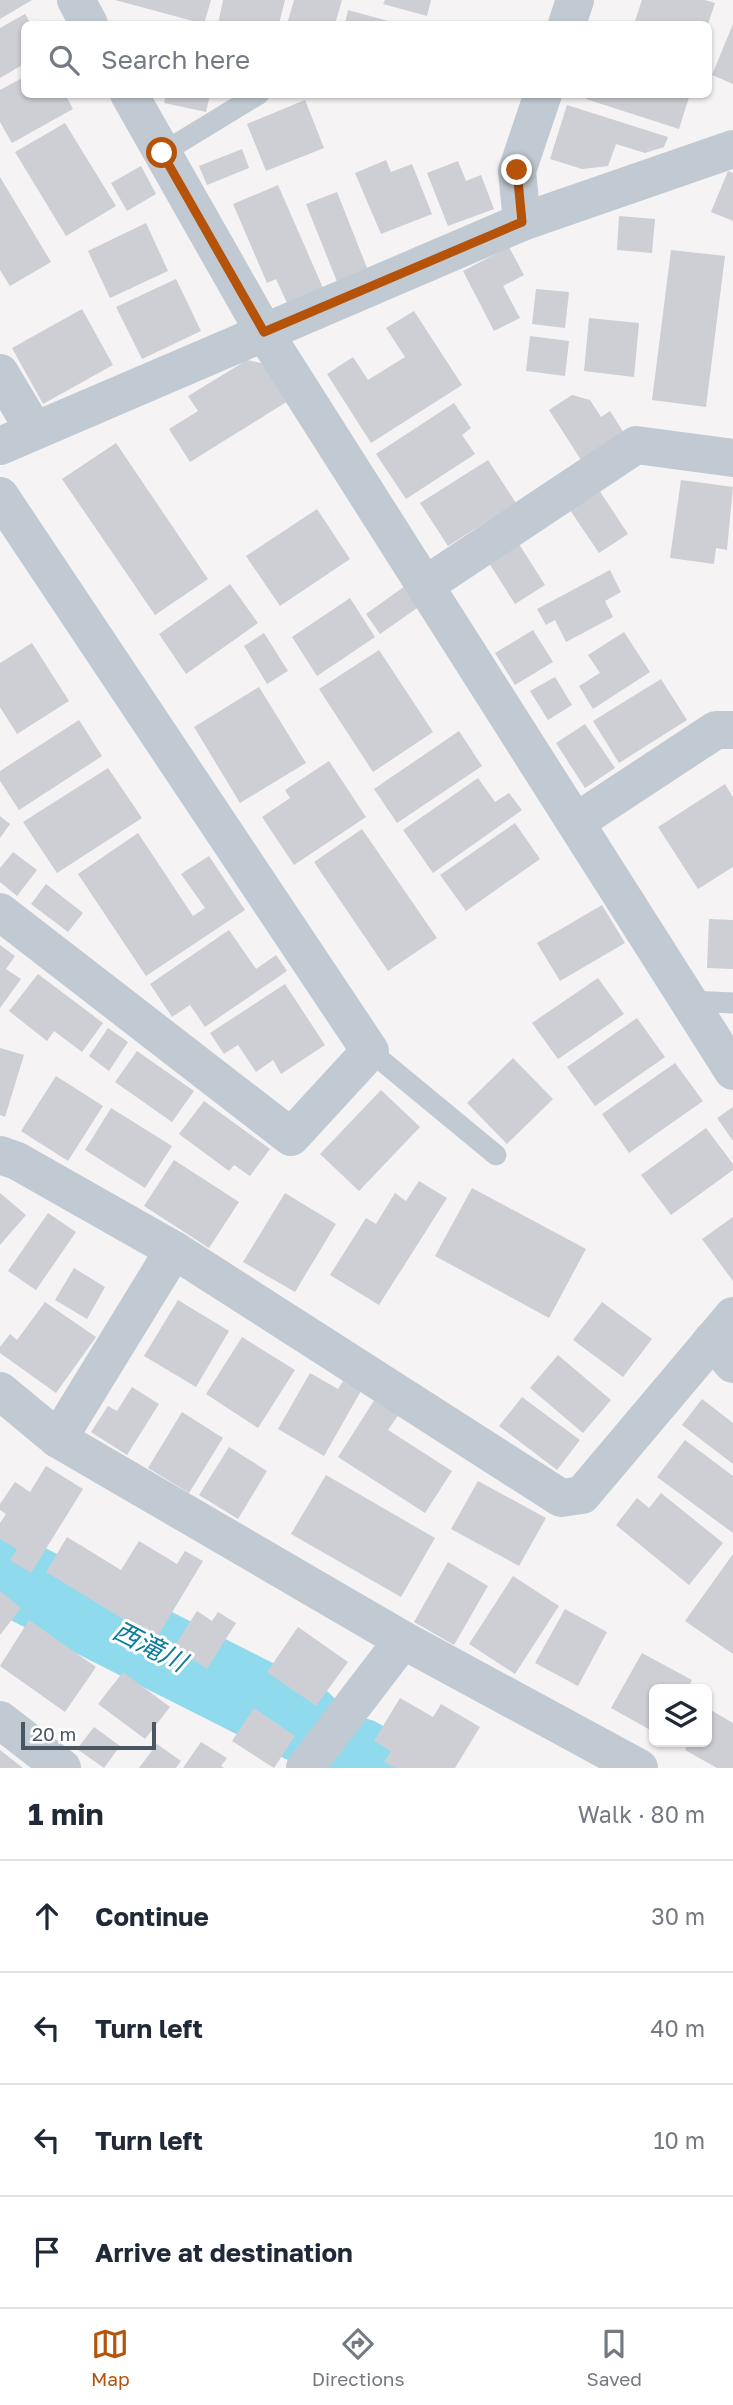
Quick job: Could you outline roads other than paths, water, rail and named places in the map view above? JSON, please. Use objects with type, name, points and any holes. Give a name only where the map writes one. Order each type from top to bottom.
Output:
[{"type":"street","points":[[76,0],[87,21]]},
{"type":"street","points":[[568,21],[575,0]]},
{"type":"street","points":[[131,98],[264,332],[427,584],[733,1071]]},
{"type":"street","points":[[522,222],[517,170],[542,98]]},
{"type":"street","points":[[0,446],[522,222],[733,149]]},
{"type":"street","points":[[0,373],[34,430]]},
{"type":"street","points":[[427,584],[636,444],[733,458]]},
{"type":"street","points":[[0,496],[370,1051],[291,1137],[0,912]]},
{"type":"street","points":[[576,822],[716,730],[733,730]]},
{"type":"street","points":[[0,1155],[17,1161],[174,1251],[561,1498],[582,1495],[726,1340]]},
{"type":"street","points":[[58,1439],[174,1251]]},
{"type":"street","points":[[0,1391],[58,1439],[615,1762]]},
{"type":"street","points":[[305,1768],[403,1640]]},
{"type":"street","points":[[0,1720],[62,1768]]},
{"type":"lane","points":[[162,153],[252,98]]},
{"type":"lane","points":[[690,1001],[733,1003]]},
{"type":"lane","points":[[370,1051],[496,1155]]},
{"type":"waterway","name":"西滝川","points":[[0,1564],[10,1575],[303,1723]]},
{"type":"waterway","name":"西滝川","points":[[359,1758],[374,1768]]}]
